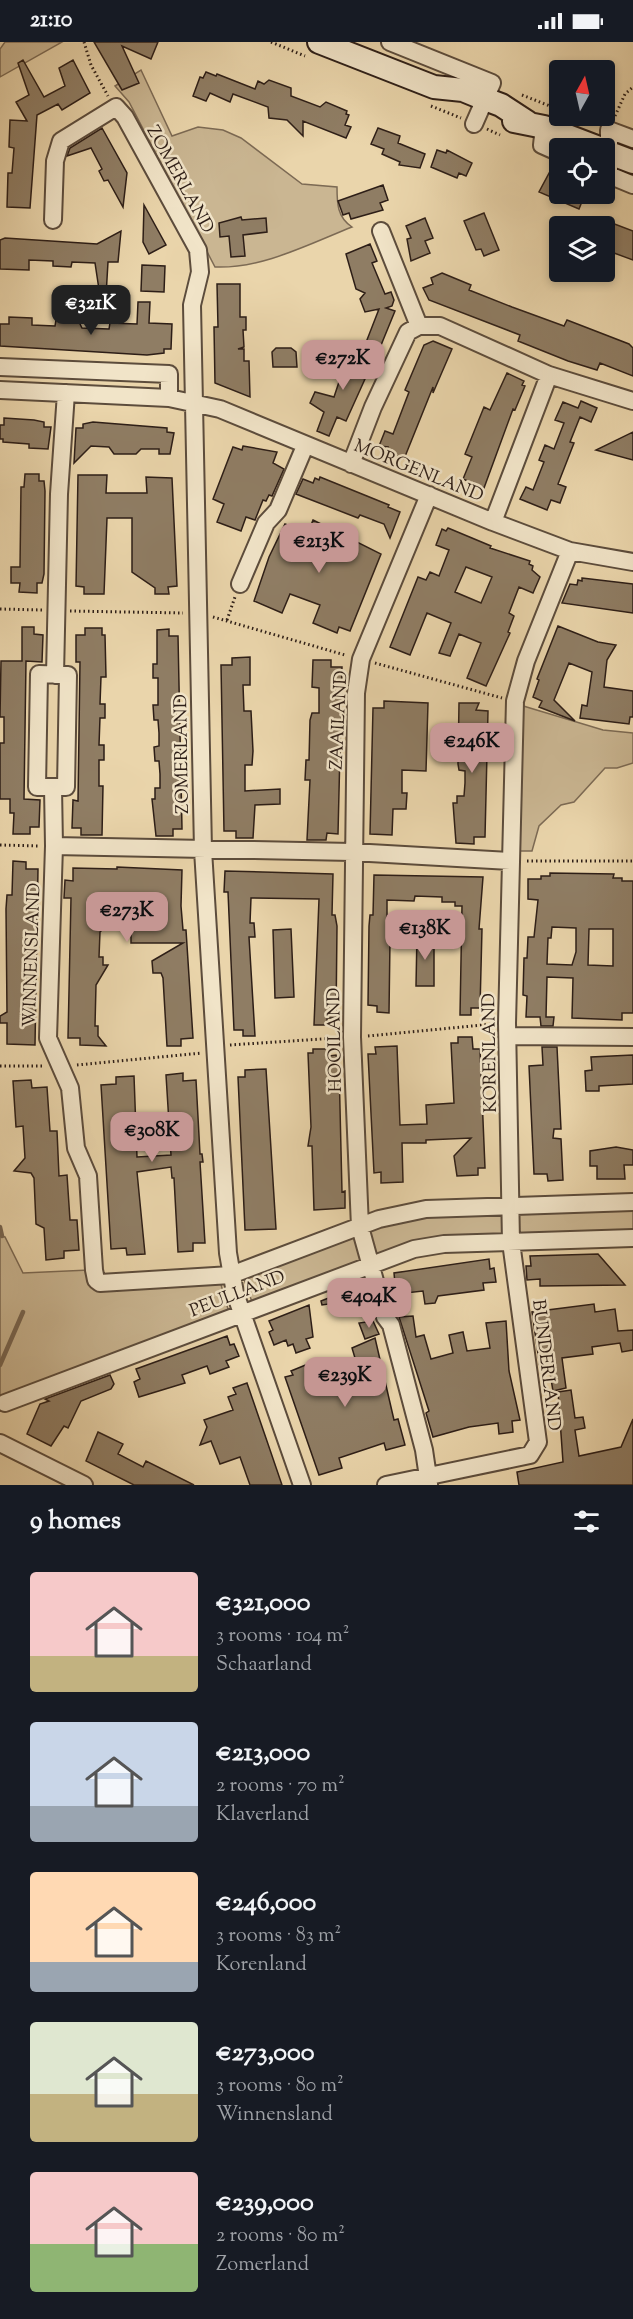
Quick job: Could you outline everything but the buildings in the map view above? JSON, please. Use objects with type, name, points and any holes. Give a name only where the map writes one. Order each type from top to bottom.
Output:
[{"type":"main road","points":[[319,42],[434,87],[463,90],[482,104],[501,105],[538,132],[556,138]]},
{"type":"main road","points":[[615,157],[633,162]]},
{"type":"street","points":[[390,42],[482,104]]},
{"type":"street","points":[[53,220],[55,161],[61,141],[116,107]]},
{"type":"street","name":"ZOMERLAND","points":[[116,107],[125,117],[198,250],[200,272],[192,305],[202,850],[226,1237],[231,1275],[242,1313],[302,1485]]},
{"type":"street","points":[[538,132],[549,142]]},
{"type":"street","points":[[615,150],[633,139]]},
{"type":"street","points":[[615,165],[633,185]]},
{"type":"street","points":[[381,231],[419,326]]},
{"type":"street","points":[[351,464],[373,407],[408,332],[419,326],[440,326],[549,375],[633,401]]},
{"type":"street","points":[[0,367],[169,374],[169,398]]},
{"type":"street","points":[[493,522],[549,375]]},
{"type":"street","name":"MORGENLAND","points":[[0,390],[169,398],[220,409],[305,446],[570,551],[633,562]]},
{"type":"street","points":[[56,675],[59,494],[66,393]]},
{"type":"street","points":[[240,584],[266,523],[278,510],[305,446]]},
{"type":"street","name":"ZAAILAND","points":[[352,852],[356,693],[361,659],[429,495]]},
{"type":"street","name":"KORENLAND","points":[[510,1204],[508,1029],[515,701],[525,661],[570,551]]},
{"type":"street","points":[[39,674],[56,675],[68,675],[66,787],[37,787],[39,674]]},
{"type":"street","name":"WINNENSLAND","points":[[53,787],[54,846],[48,1038],[70,1088],[76,1148],[88,1176],[96,1280],[107,1284],[231,1275]]},
{"type":"street","points":[[54,846],[352,852],[510,861]]},
{"type":"street","name":"HOOILAND","points":[[352,852],[352,1037],[360,1227],[385,1317],[391,1325],[424,1450],[428,1480]]},
{"type":"street","points":[[508,1029],[633,1036]]},
{"type":"street","name":"PEULLAND","points":[[231,1275],[380,1219],[426,1209],[510,1204],[633,1202]]},
{"type":"street","name":"BUNDERLAND","points":[[386,1485],[428,1480],[530,1455],[538,1442],[511,1242],[510,1204]]},
{"type":"street","name":"PEULLAND","points":[[4,1403],[370,1264],[427,1246],[633,1238]]},
{"type":"street","points":[[0,1443],[84,1485]]},
{"type":"path","points":[[84,42],[100,83],[116,107]]},
{"type":"path","points":[[611,138],[625,94],[633,87]]},
{"type":"path","points":[[521,94],[549,105]]},
{"type":"path","points":[[581,126],[592,138]]},
{"type":"path","points":[[227,620],[240,584]]},
{"type":"path","points":[[361,659],[515,701]]},
{"type":"path","points":[[0,845],[54,846]]},
{"type":"path","points":[[510,861],[633,861]]},
{"type":"path","points":[[0,1066],[62,1066],[204,1053],[215,1046],[508,1029]]},
{"type":"shaded area","points":[[5,42],[62,42],[0,77],[0,49]]},
{"type":"shaded area","points":[[141,70],[172,136],[198,127],[223,130],[241,138],[302,184],[337,187],[341,214],[352,227],[268,260],[233,267],[215,267],[129,102],[115,86]]},
{"type":"shaded area","points":[[520,705],[603,730],[633,733],[633,763],[617,768],[605,768],[574,802],[561,805],[539,826],[532,851],[519,851]]},
{"type":"shaded area","points":[[633,1208],[633,1235],[521,1238],[517,1232],[518,1215],[523,1211]]},
{"type":"shaded area","points":[[503,1214],[506,1233],[501,1238],[378,1257],[372,1255],[369,1230],[419,1216]]},
{"type":"shaded area","points":[[0,1236],[5,1237],[23,1273],[89,1270],[90,1284],[220,1281],[228,1309],[226,1315],[0,1399]]},
{"type":"shaded area","points":[[353,1237],[363,1258],[359,1264],[252,1302],[244,1279]]},
{"type":"waterway","points":[[0,1227],[2,1236]]},
{"type":"waterway","points":[[0,1365],[23,1312]]}]
